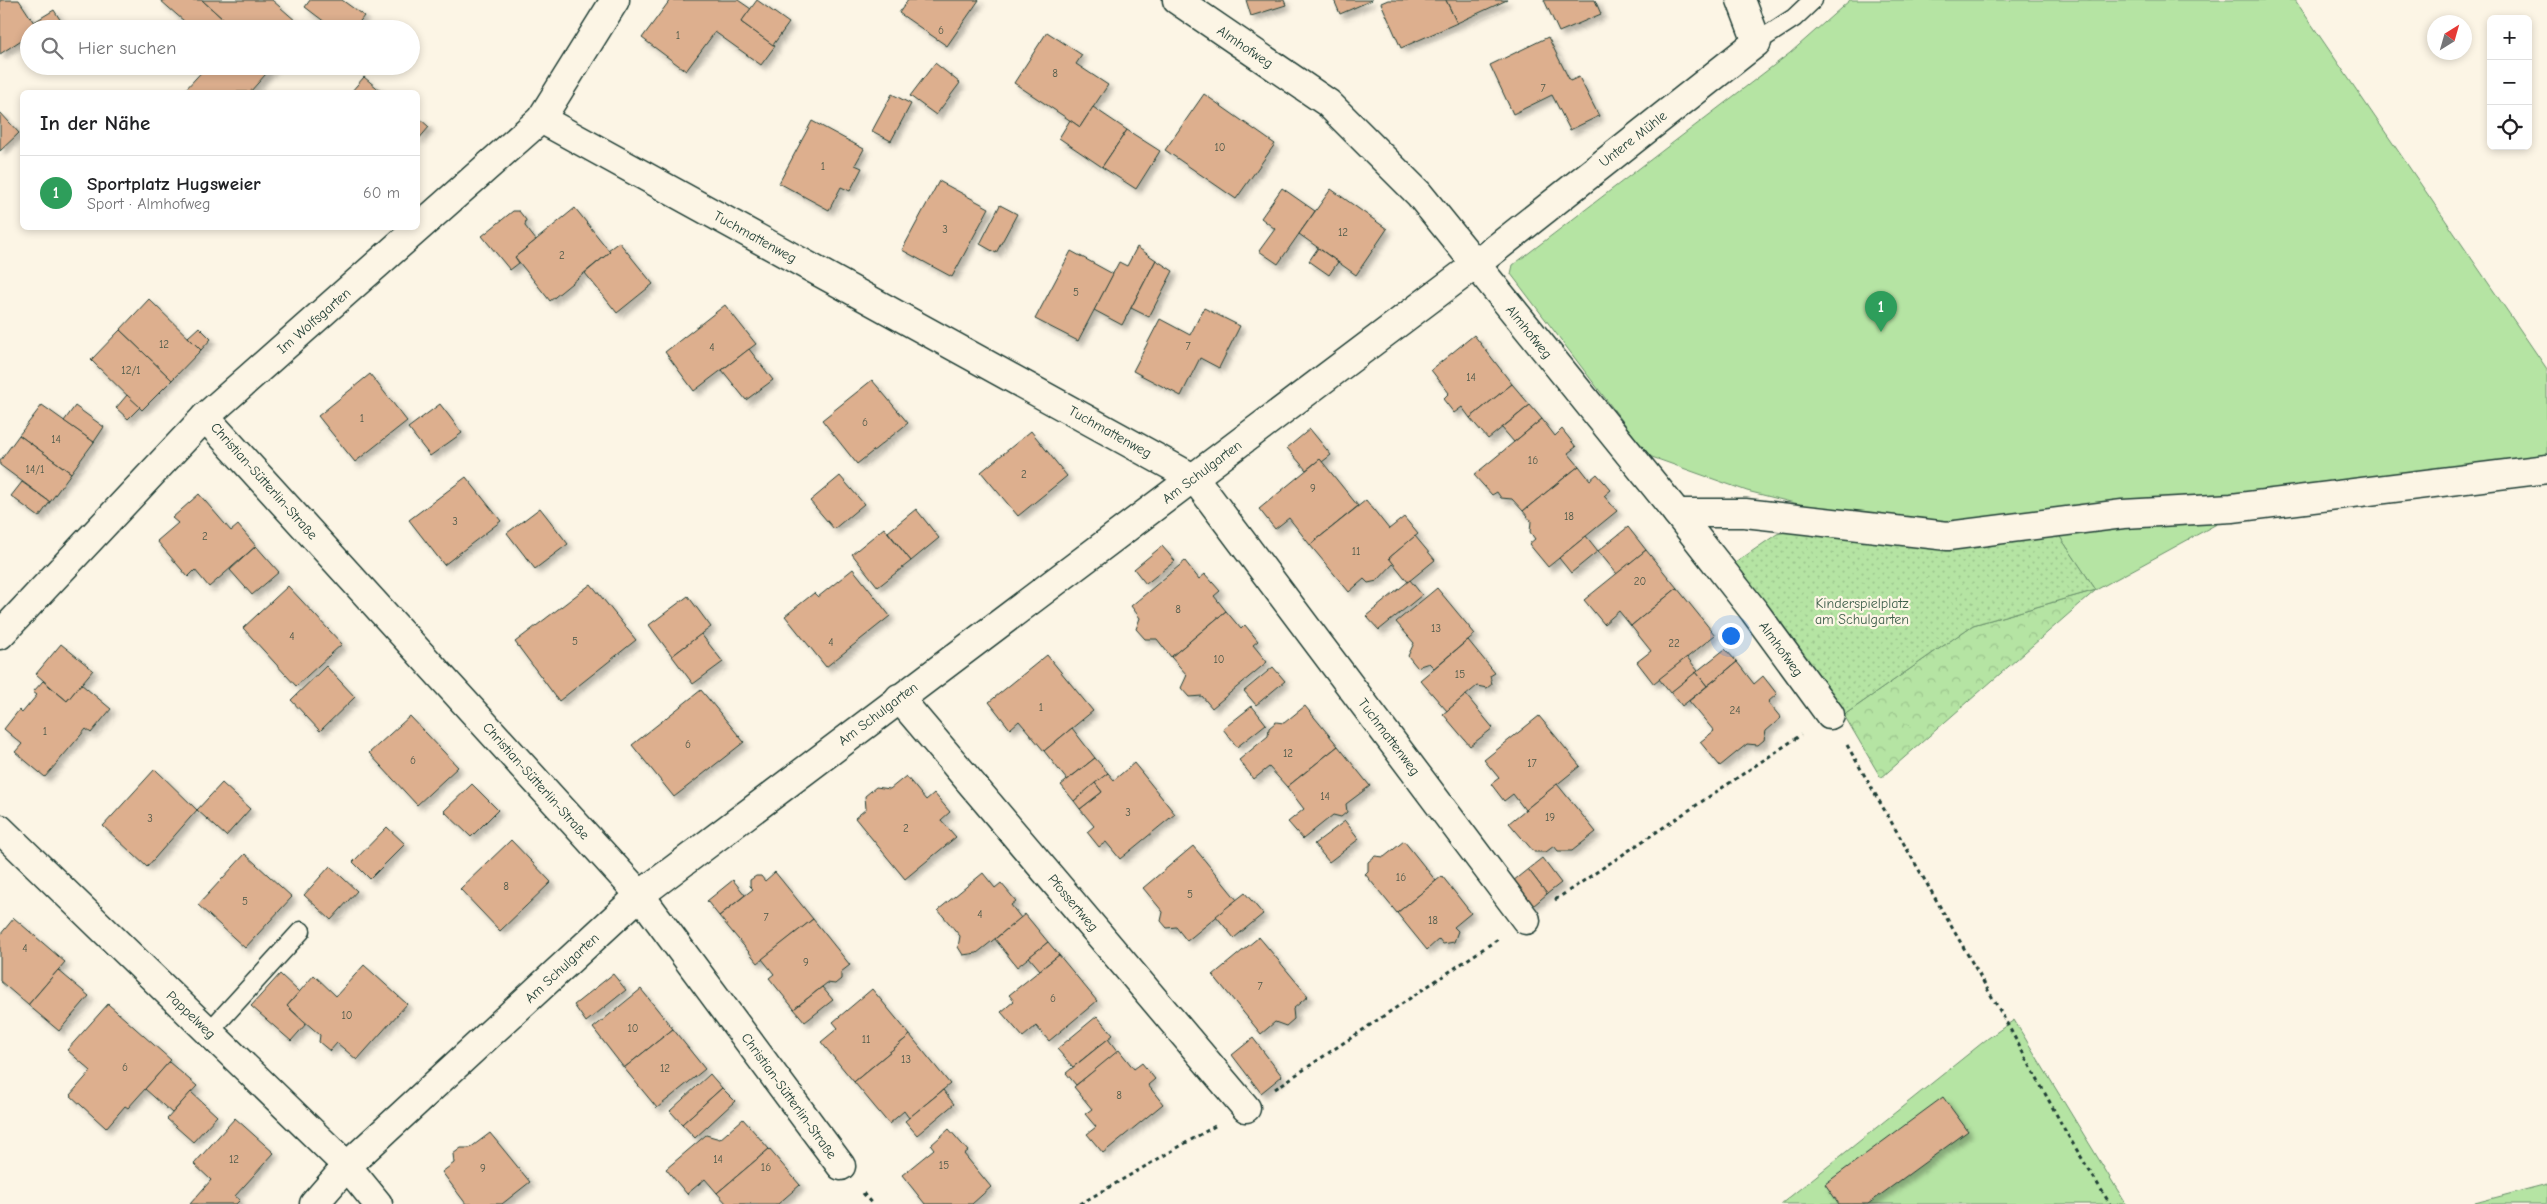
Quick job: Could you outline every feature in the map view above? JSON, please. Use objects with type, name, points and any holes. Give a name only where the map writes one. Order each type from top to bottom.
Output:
[{"type":"street","name":"Im Wolfsgarten","points":[[420,227],[541,120],[615,0]]},
{"type":"street","name":"Almhofweg","points":[[1177,0],[1328,103],[1419,194],[1754,611],[1830,715]]},
{"type":"street","points":[[1741,0],[1757,42]]},
{"type":"street","name":"Untere Mühle","points":[[1475,265],[1757,42]]},
{"type":"street","name":"Tuchmattenweg","points":[[541,120],[1194,479],[1526,920]]},
{"type":"street","name":"Im Wolfsgarten","points":[[0,635],[205,417],[417,230]]},
{"type":"street","name":"Am Schulgarten","points":[[314,1204],[347,1166],[640,895],[899,698],[1194,479],[1475,265]]},
{"type":"street","name":"Christian-Sütterlin-Straße","points":[[205,417],[640,895],[841,1166]]},
{"type":"street","points":[[1677,514],[1745,513],[1948,536],[2123,514],[2232,508],[2547,469]]},
{"type":"street","name":"Pfossertweg","points":[[899,698],[1246,1108]]},
{"type":"street","name":"Pappelweg","points":[[0,829],[347,1166],[378,1204]]},
{"type":"lane","points":[[1757,42],[1794,18],[1813,0]]},
{"type":"lane","points":[[209,1032],[301,931]]},
{"type":"path","points":[[1080,1204],[1246,1108],[1830,715],[1998,1008],[2067,1134],[2110,1204]]},
{"type":"green space","points":[[1850,0],[2295,0],[2547,369],[2547,463],[1939,528],[1838,514],[1747,491],[1649,456],[1511,274],[1513,265],[1790,53]]},
{"type":"green space","points":[[2235,514],[2096,590],[2058,534]]},
{"type":"green space","name":"Kinderspielplatz am Schulgarten","points":[[1798,529],[2058,534],[2096,590],[1973,625],[1844,715],[1735,563],[1777,534]]},
{"type":"green space","points":[[2096,590],[1881,778],[1844,715],[1973,625]]},
{"type":"green space","points":[[2014,1020],[2126,1204],[1781,1204],[1987,1039]]},
{"type":"green space","points":[[2547,1184],[2547,1204],[2471,1204]]},
{"type":"building","points":[[0,0],[19,0],[32,20],[20,20],[20,41],[0,54]]},
{"type":"building","points":[[160,0],[202,0],[224,20],[183,20]]},
{"type":"building","points":[[202,0],[272,0],[295,20],[224,20]]},
{"type":"building","points":[[310,0],[342,0],[364,16],[361,20],[322,20],[305,7]]},
{"type":"building","points":[[670,0],[738,0],[751,9],[741,22],[775,46],[761,65],[715,32],[686,71],[642,38]]},
{"type":"building","points":[[757,0],[789,23],[773,45],[741,22]]},
{"type":"building","points":[[908,0],[979,0],[947,46],[899,13]]},
{"type":"building","points":[[1246,0],[1284,0],[1286,5],[1251,16]]},
{"type":"building","points":[[1334,0],[1372,0],[1340,14]]},
{"type":"building","points":[[1388,0],[1446,0],[1457,23],[1401,48],[1381,3]]},
{"type":"building","points":[[1446,0],[1507,0],[1457,23]]},
{"type":"building","points":[[1544,0],[1595,0],[1601,14],[1559,32]]},
{"type":"building","points":[[54,10],[60,20],[37,20]]},
{"type":"building","points":[[1047,32],[1082,55],[1076,64],[1108,85],[1080,127],[1014,83]]},
{"type":"building","points":[[1548,37],[1570,81],[1579,77],[1599,116],[1570,130],[1552,95],[1513,114],[1490,65]]},
{"type":"building","points":[[935,63],[960,83],[936,115],[910,96]]},
{"type":"building","points":[[199,75],[265,75],[252,90],[185,90]]},
{"type":"building","points":[[364,77],[380,90],[353,90]]},
{"type":"building","points":[[892,94],[911,104],[891,141],[872,131]]},
{"type":"building","points":[[1204,94],[1275,144],[1236,199],[1165,150]]},
{"type":"building","points":[[1093,107],[1127,130],[1102,167],[1059,138],[1070,120],[1080,127]]},
{"type":"building","points":[[0,112],[19,133],[0,151]]},
{"type":"building","points":[[420,119],[429,127],[420,138]]},
{"type":"building","points":[[812,121],[864,149],[855,165],[862,168],[850,191],[841,187],[829,210],[779,183]]},
{"type":"building","points":[[1127,130],[1160,151],[1136,189],[1102,167]]},
{"type":"building","points":[[939,181],[989,208],[952,277],[902,250]]},
{"type":"building","points":[[1282,188],[1315,211],[1278,264],[1259,251],[1275,229],[1261,218]]},
{"type":"building","points":[[1331,189],[1387,229],[1356,275],[1299,234]]},
{"type":"building","points":[[1000,205],[1017,214],[996,253],[980,244]]},
{"type":"building","points":[[575,208],[610,252],[550,301],[515,257]]},
{"type":"building","points":[[513,211],[519,211],[526,220],[525,226],[536,240],[515,257],[519,263],[510,270],[482,236]]},
{"type":"building","points":[[619,242],[653,284],[617,313],[585,273]]},
{"type":"building","points":[[1137,247],[1156,260],[1122,325],[1094,310],[1119,262],[1127,266]]},
{"type":"building","points":[[1318,248],[1338,262],[1329,275],[1309,261]]},
{"type":"building","points":[[1071,251],[1113,274],[1078,341],[1035,319]]},
{"type":"building","points":[[1156,260],[1173,271],[1149,317],[1131,308]]},
{"type":"building","points":[[149,299],[201,350],[172,380],[120,330]]},
{"type":"building","points":[[725,305],[756,344],[694,391],[665,352]]},
{"type":"building","points":[[1204,308],[1240,326],[1219,368],[1200,358],[1181,396],[1133,371],[1160,319],[1190,335]]},
{"type":"building","points":[[199,327],[211,339],[201,350],[188,337]]},
{"type":"building","points":[[120,330],[172,380],[142,410],[91,360]]},
{"type":"building","points":[[1474,335],[1512,384],[1470,418],[1462,407],[1454,413],[1443,399],[1449,393],[1431,370]]},
{"type":"building","points":[[749,349],[773,380],[746,400],[722,370]]},
{"type":"building","points":[[370,374],[407,421],[355,462],[318,416]]},
{"type":"building","points":[[872,380],[908,423],[857,464],[822,420]]},
{"type":"building","points":[[1512,384],[1530,405],[1488,439],[1470,418]]},
{"type":"building","points":[[127,395],[140,407],[128,419],[116,408]]},
{"type":"building","points":[[440,404],[462,433],[430,456],[408,428]]},
{"type":"building","points":[[42,405],[94,442],[71,473],[19,435]]},
{"type":"building","points":[[1530,405],[1542,419],[1514,442],[1502,428]]},
{"type":"building","points":[[75,406],[104,427],[94,442],[64,421]]},
{"type":"building","points":[[1542,419],[1555,436],[1562,429],[1576,447],[1568,453],[1579,466],[1523,511],[1512,499],[1501,498],[1497,492],[1492,495],[1474,475]]},
{"type":"building","points":[[1310,429],[1331,455],[1322,462],[1320,459],[1306,470],[1287,448]]},
{"type":"building","points":[[1031,431],[1067,476],[1018,516],[981,472]]},
{"type":"building","points":[[19,435],[71,473],[50,502],[0,465],[0,461]]},
{"type":"building","points":[[1320,459],[1358,506],[1310,545],[1289,518],[1275,529],[1259,509]]},
{"type":"building","points":[[1579,466],[1590,480],[1597,474],[1611,490],[1604,496],[1617,511],[1548,567],[1529,544],[1535,539],[1530,532],[1531,521],[1523,511]]},
{"type":"building","points":[[840,476],[864,504],[834,529],[810,501]]},
{"type":"building","points":[[466,477],[501,521],[444,565],[409,520]]},
{"type":"building","points":[[22,482],[50,502],[39,517],[11,496]]},
{"type":"building","points":[[199,494],[231,531],[238,525],[256,546],[209,587],[195,570],[188,577],[157,541],[178,523],[172,518]]},
{"type":"building","points":[[1366,500],[1389,529],[1404,517],[1418,534],[1389,558],[1394,563],[1377,581],[1368,583],[1364,579],[1349,592],[1310,545]]},
{"type":"building","points":[[540,508],[568,544],[535,569],[507,533]]},
{"type":"building","points":[[916,509],[939,538],[911,561],[888,532]]},
{"type":"building","points":[[1628,527],[1646,550],[1617,574],[1598,551]]},
{"type":"building","points":[[884,528],[911,561],[878,587],[852,554]]},
{"type":"building","points":[[1415,536],[1435,560],[1408,582],[1389,558]]},
{"type":"building","points":[[1586,536],[1598,551],[1571,573],[1559,558]]},
{"type":"building","points":[[256,546],[279,572],[252,595],[230,570]]},
{"type":"building","points":[[1162,546],[1175,561],[1146,584],[1134,569]]},
{"type":"building","points":[[1646,550],[1677,588],[1631,626],[1619,611],[1604,624],[1584,600]]},
{"type":"building","points":[[1185,561],[1199,579],[1205,574],[1220,591],[1214,596],[1226,611],[1171,657],[1157,639],[1145,639],[1136,629],[1140,618],[1131,606]]},
{"type":"building","points":[[853,569],[890,616],[826,667],[785,616],[814,593],[818,597]]},
{"type":"building","points":[[1410,580],[1422,595],[1379,630],[1366,616]]},
{"type":"building","points":[[591,584],[636,640],[559,701],[515,642]]},
{"type":"building","points":[[288,586],[342,644],[296,686],[243,628]]},
{"type":"building","points":[[1437,588],[1475,634],[1434,668],[1429,663],[1417,667],[1408,656],[1414,643],[1396,622]]},
{"type":"building","points":[[1677,588],[1715,635],[1654,684],[1637,662],[1651,651],[1631,626]]},
{"type":"building","points":[[688,596],[711,627],[672,656],[649,625]]},
{"type":"building","points":[[1226,611],[1241,629],[1245,625],[1258,641],[1253,645],[1267,662],[1212,708],[1202,696],[1189,697],[1181,688],[1187,675],[1171,657]]},
{"type":"building","points":[[701,634],[723,662],[693,684],[672,656]]},
{"type":"building","points":[[1468,640],[1495,673],[1490,676],[1492,684],[1487,688],[1477,686],[1447,711],[1420,680]]},
{"type":"building","points":[[61,644],[93,670],[67,701],[36,674]]},
{"type":"building","points":[[1725,649],[1737,662],[1707,686],[1696,672]]},
{"type":"building","points":[[1047,655],[1093,711],[1044,751],[1019,721],[1010,729],[989,702]]},
{"type":"building","points":[[1687,657],[1698,671],[1670,693],[1659,679]]},
{"type":"building","points":[[1737,662],[1754,684],[1763,676],[1777,694],[1768,702],[1781,718],[1766,731],[1764,740],[1758,745],[1747,744],[1720,766],[1700,742],[1714,731],[1689,701]]},
{"type":"building","points":[[326,666],[355,697],[320,731],[291,700]]},
{"type":"building","points":[[1273,667],[1285,681],[1256,705],[1244,691]]},
{"type":"building","points":[[1696,672],[1707,686],[1682,706],[1671,692]]},
{"type":"building","points":[[43,681],[67,701],[81,684],[111,709],[91,733],[86,729],[45,777],[15,752],[22,744],[4,729],[19,710],[22,713],[37,695],[33,692]]},
{"type":"building","points":[[701,690],[744,742],[674,797],[632,745]]},
{"type":"building","points":[[1466,695],[1493,728],[1470,746],[1443,714]]},
{"type":"building","points":[[1252,706],[1266,724],[1237,747],[1223,729]]},
{"type":"building","points":[[1305,706],[1338,746],[1287,787],[1269,767],[1254,779],[1239,760],[1268,736],[1269,728],[1276,722],[1284,723]]},
{"type":"building","points":[[410,716],[458,767],[417,805],[369,753]]},
{"type":"building","points":[[1539,716],[1580,766],[1525,810],[1513,794],[1504,801],[1491,784],[1499,778],[1484,760]]},
{"type":"building","points":[[1072,728],[1095,758],[1067,780],[1044,751]]},
{"type":"building","points":[[1338,746],[1370,786],[1346,804],[1347,812],[1341,817],[1333,815],[1303,839],[1288,822],[1304,809],[1287,787]]},
{"type":"building","points":[[1095,758],[1108,773],[1074,801],[1061,785]]},
{"type":"building","points":[[1134,763],[1175,814],[1120,859],[1106,842],[1099,847],[1087,832],[1094,826],[1080,809],[1102,792],[1095,783],[1108,773],[1114,780]]},
{"type":"building","points":[[155,769],[197,810],[147,867],[103,826]]},
{"type":"building","points":[[906,776],[926,800],[934,793],[950,812],[941,820],[956,837],[905,879],[855,818],[866,809],[865,796],[876,787],[890,789]]},
{"type":"building","points":[[222,783],[250,809],[226,836],[197,810]]},
{"type":"building","points":[[1095,783],[1102,792],[1080,809],[1074,801]]},
{"type":"building","points":[[472,784],[498,810],[471,837],[444,811]]},
{"type":"building","points":[[1557,784],[1596,832],[1572,851],[1558,851],[1554,846],[1546,852],[1534,852],[1509,823]]},
{"type":"building","points":[[1345,821],[1359,839],[1329,862],[1314,844]]},
{"type":"building","points":[[387,827],[405,844],[370,879],[353,862]]},
{"type":"building","points":[[511,840],[551,882],[500,931],[460,889]]},
{"type":"building","points":[[1404,841],[1436,881],[1397,913],[1365,874],[1368,871],[1368,862],[1375,856],[1384,857]]},
{"type":"building","points":[[1193,846],[1237,900],[1187,941],[1176,927],[1167,928],[1161,921],[1163,912],[1143,888]]},
{"type":"building","points":[[245,854],[292,897],[245,948],[198,905]]},
{"type":"building","points":[[1542,858],[1561,883],[1547,894],[1528,869]]},
{"type":"building","points":[[330,866],[357,891],[331,920],[304,895]]},
{"type":"building","points":[[1528,869],[1547,894],[1533,906],[1513,881]]},
{"type":"building","points":[[775,872],[813,919],[758,963],[719,916],[753,889],[750,886],[750,880],[756,876],[761,876],[765,881]]},
{"type":"building","points":[[983,873],[995,888],[1001,883],[1016,901],[1011,905],[1021,918],[977,953],[963,955],[958,947],[960,936],[938,910]]},
{"type":"building","points":[[1442,876],[1471,913],[1454,927],[1458,931],[1454,942],[1443,944],[1439,939],[1427,950],[1397,913]]},
{"type":"building","points":[[733,880],[745,895],[719,916],[707,901]]},
{"type":"building","points":[[1245,893],[1263,914],[1234,938],[1216,916]]},
{"type":"building","points":[[1025,914],[1048,942],[1017,967],[995,939]]},
{"type":"building","points":[[14,918],[65,962],[28,1005],[0,981],[0,935]]},
{"type":"building","points":[[813,919],[850,965],[841,972],[841,979],[835,984],[827,983],[794,1009],[769,978],[774,974],[762,959]]},
{"type":"building","points":[[1259,937],[1308,996],[1293,1009],[1294,1019],[1286,1026],[1275,1022],[1261,1034],[1213,975]]},
{"type":"building","points":[[1048,942],[1059,955],[1040,970],[1029,957]]},
{"type":"building","points":[[1059,955],[1097,1001],[1049,1041],[1036,1026],[1023,1037],[1001,1012],[1014,1001],[1009,995]]},
{"type":"building","points":[[364,965],[407,1004],[357,1060],[337,1043],[330,1051],[319,1042],[320,1035],[287,1006],[314,975],[336,996]]},
{"type":"building","points":[[58,970],[89,996],[59,1031],[28,1005]]},
{"type":"building","points":[[280,974],[299,992],[287,1006],[306,1024],[291,1041],[251,1006]]},
{"type":"building","points":[[613,974],[626,990],[586,1022],[574,1005]]},
{"type":"building","points":[[822,987],[833,1000],[805,1022],[794,1009]]},
{"type":"building","points":[[641,989],[673,1029],[624,1068],[593,1028]]},
{"type":"building","points":[[872,989],[910,1035],[854,1082],[821,1042],[838,1028],[833,1022]]},
{"type":"building","points":[[108,1004],[171,1060],[128,1108],[125,1106],[106,1128],[70,1095],[91,1071],[67,1050]]},
{"type":"building","points":[[1097,1016],[1113,1035],[1073,1067],[1057,1049]]},
{"type":"building","points":[[673,1029],[705,1069],[657,1108],[624,1068]]},
{"type":"building","points":[[910,1035],[950,1084],[909,1118],[904,1111],[889,1124],[854,1082]]},
{"type":"building","points":[[1253,1038],[1282,1076],[1261,1093],[1232,1055]]},
{"type":"building","points":[[1108,1039],[1118,1052],[1076,1085],[1066,1073]]},
{"type":"building","points":[[1119,1050],[1134,1069],[1142,1063],[1155,1079],[1148,1085],[1163,1104],[1103,1153],[1087,1134],[1096,1127],[1085,1114],[1092,1109],[1074,1087]]},
{"type":"building","points":[[169,1062],[197,1086],[172,1113],[145,1089]]},
{"type":"building","points":[[710,1074],[722,1088],[682,1124],[670,1111]]},
{"type":"building","points":[[722,1088],[735,1101],[695,1138],[682,1124]]},
{"type":"building","points":[[943,1090],[954,1104],[917,1135],[905,1121]]},
{"type":"building","points":[[191,1092],[217,1116],[193,1142],[167,1119]]},
{"type":"building","points":[[1943,1097],[1968,1131],[1868,1204],[1839,1204],[1825,1184]]},
{"type":"building","points":[[235,1118],[274,1153],[235,1196],[240,1200],[236,1204],[190,1204],[211,1180],[194,1164]]},
{"type":"building","points":[[743,1119],[769,1149],[717,1193],[705,1179],[687,1194],[666,1169],[706,1135],[720,1139]]},
{"type":"building","points":[[949,1129],[968,1151],[964,1154],[991,1187],[972,1204],[925,1204],[902,1175],[934,1149],[931,1145]]},
{"type":"building","points":[[490,1133],[530,1182],[502,1204],[466,1204],[442,1172],[454,1163],[453,1154],[461,1148],[470,1148]]},
{"type":"building","points":[[769,1149],[800,1185],[778,1204],[727,1204],[717,1193]]},
{"type":"place","name":"Sportplatz Hugsweier","points":[[1881,332]]}]
